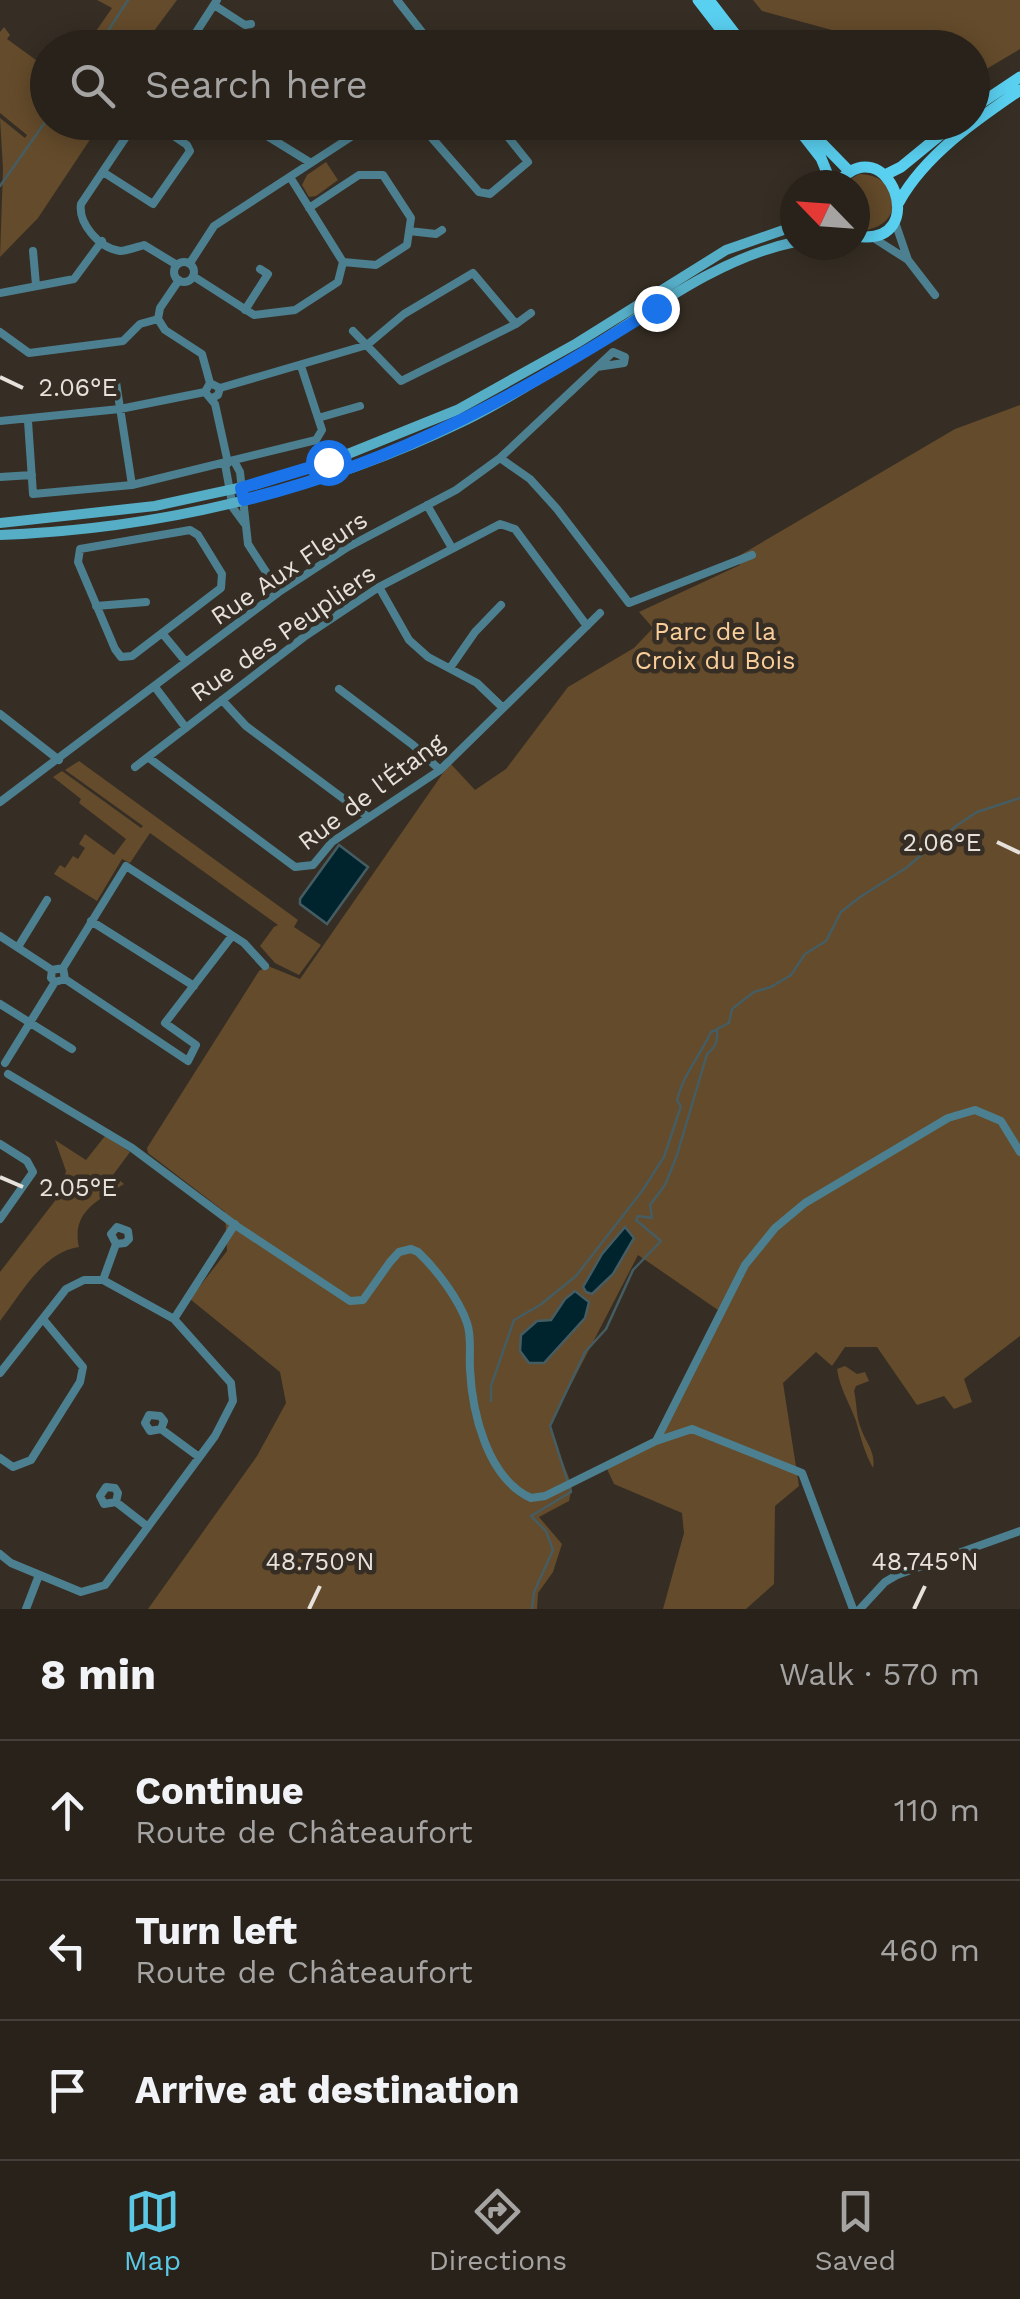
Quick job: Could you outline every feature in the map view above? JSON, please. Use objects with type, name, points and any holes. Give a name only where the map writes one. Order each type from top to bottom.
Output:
[{"type":"main road","points":[[698,0],[721,30]]},
{"type":"main road","points":[[709,0],[732,30]]},
{"type":"main road","points":[[990,98],[1020,77]]},
{"type":"main road","points":[[990,112],[1020,90]]},
{"type":"main road","points":[[807,140],[827,170]]},
{"type":"main road","points":[[820,140],[848,170]]},
{"type":"main road","points":[[885,176],[934,140]]},
{"type":"main road","points":[[872,236],[888,228],[911,183],[955,140]]},
{"type":"main road","points":[[863,170],[885,176],[899,202]]},
{"type":"main road","points":[[0,523],[97,515],[237,495],[328,462],[457,410],[577,343],[726,250],[780,231]]},
{"type":"main road","points":[[0,535],[98,528],[370,462],[464,422],[728,264],[780,245]]},
{"type":"street","points":[[397,0],[420,30]]},
{"type":"street","points":[[198,30],[216,2],[245,25],[251,24]]},
{"type":"street","points":[[124,140],[80,209],[86,229],[120,251],[149,246],[177,265]]},
{"type":"street","points":[[103,172],[152,204],[190,151],[179,140]]},
{"type":"street","points":[[275,140],[311,163]]},
{"type":"street","points":[[290,177],[343,262],[338,282],[294,310],[254,315],[193,276],[190,264],[214,226],[346,140]]},
{"type":"street","points":[[434,140],[478,192],[490,194],[528,162],[510,140]]},
{"type":"street","points":[[309,208],[360,175],[382,175],[411,218],[407,245],[376,265],[343,262]]},
{"type":"street","points":[[894,221],[908,260]]},
{"type":"street","points":[[409,231],[436,234],[442,230]]},
{"type":"street","points":[[872,236],[908,260],[935,294]]},
{"type":"street","points":[[0,293],[74,279],[102,241]]},
{"type":"street","points":[[33,251],[36,285]]},
{"type":"street","points":[[190,264],[177,265],[174,273],[179,280],[187,281],[193,276]]},
{"type":"street","points":[[245,310],[268,274],[260,270]]},
{"type":"street","points":[[210,383],[220,388],[367,344],[404,314],[473,272],[516,324]]},
{"type":"street","points":[[179,280],[160,308],[158,320],[166,330],[202,354],[210,383],[208,395],[237,495]]},
{"type":"street","points":[[353,331],[401,381],[532,313]]},
{"type":"street","points":[[0,332],[29,353],[123,341],[140,324],[158,320]]},
{"type":"street","points":[[28,421],[33,494],[132,484],[316,440],[322,430],[301,366]]},
{"type":"street","name":"Rue Aux Fleurs","points":[[0,802],[279,592],[348,548],[456,490],[500,458],[597,367]]},
{"type":"street","points":[[116,382],[132,484]]},
{"type":"street","points":[[0,422],[218,395],[220,388]]},
{"type":"street","points":[[318,418],[360,406]]},
{"type":"street","points":[[500,458],[530,479],[557,509],[629,603],[752,556]]},
{"type":"street","points":[[229,462],[240,472],[238,518],[244,523],[248,544],[279,592]]},
{"type":"street","points":[[0,477],[32,475]]},
{"type":"street","points":[[428,505],[452,548]]},
{"type":"street","name":"Rue des Peupliers","points":[[135,767],[304,637],[379,587],[500,524],[509,525],[587,626]]},
{"type":"street","points":[[190,530],[198,535],[222,574],[223,583],[162,633],[132,656],[121,657],[114,649],[78,562],[80,548],[190,530]]},
{"type":"street","points":[[379,587],[409,640],[428,657],[477,683],[502,707]]},
{"type":"street","points":[[96,606],[146,602]]},
{"type":"street","points":[[450,668],[501,604]]},
{"type":"street","name":"Rue de l'Étang","points":[[149,758],[295,867],[313,865],[332,842],[440,770],[600,614]]},
{"type":"street","points":[[162,633],[186,662]]},
{"type":"street","points":[[154,687],[186,728]]},
{"type":"street","points":[[339,689],[440,770]]},
{"type":"street","points":[[222,700],[246,726],[368,817]]},
{"type":"street","points":[[0,714],[58,760]]},
{"type":"street","points":[[265,966],[232,936],[126,866],[64,974],[54,982],[2,1063],[4,1076],[132,1148],[232,1223],[350,1301],[363,1300],[400,1252],[411,1248],[418,1252],[469,1326],[474,1408],[493,1457],[517,1490],[531,1498],[692,1428],[802,1473],[856,1609],[897,1575],[1020,1531]]},
{"type":"street","points":[[18,947],[47,900]]},
{"type":"street","points":[[92,921],[194,986]]},
{"type":"street","points":[[0,936],[64,974],[188,1062],[196,1045],[165,1023],[232,936]]},
{"type":"street","points":[[52,970],[54,982]]},
{"type":"street","points":[[0,1004],[72,1049]]},
{"type":"street","points":[[656,1441],[746,1265],[775,1228],[805,1204],[948,1118],[975,1110],[1001,1120],[1020,1152]]},
{"type":"street","points":[[0,1144],[28,1161],[33,1172],[0,1220]]},
{"type":"street","points":[[174,1319],[232,1223]]},
{"type":"street","points":[[104,1280],[116,1244]]},
{"type":"street","points":[[0,1373],[70,1286],[84,1280],[104,1280],[174,1319],[231,1383],[234,1402],[199,1458],[105,1585],[81,1592],[0,1554]]},
{"type":"street","points":[[0,1458],[14,1467],[30,1460],[80,1382],[84,1367],[42,1319]]},
{"type":"street","points":[[162,1429],[199,1458]]},
{"type":"street","points":[[116,1502],[148,1526]]},
{"type":"street","points":[[26,1609],[39,1575]]},
{"type":"green space","points":[[97,0],[177,0],[155,30],[97,30],[112,8]]},
{"type":"green space","points":[[753,0],[1020,0],[1020,49],[990,67],[990,30],[832,30],[762,11]]},
{"type":"green space","points":[[4,27],[10,35],[7,39],[30,56],[30,140],[90,140],[38,218],[0,257],[0,118],[25,138],[27,135],[0,113],[0,32]]},
{"type":"green space","points":[[326,162],[338,180],[309,197],[302,185],[307,175]]},
{"type":"green space","points":[[870,175],[884,183],[893,202],[884,222],[872,229]]},
{"type":"green space","name":"Parc de la Croix du Bois","points":[[1020,405],[1020,1336],[964,1379],[972,1402],[954,1409],[944,1396],[917,1405],[877,1347],[845,1347],[832,1366],[816,1352],[783,1383],[799,1486],[775,1506],[774,1584],[746,1609],[663,1609],[684,1533],[682,1513],[614,1484],[607,1469],[656,1444],[718,1310],[638,1255],[549,1427],[572,1486],[569,1501],[539,1517],[562,1544],[553,1572],[538,1593],[537,1609],[148,1609],[257,1456],[286,1403],[280,1372],[190,1299],[227,1251],[225,1212],[148,1153],[147,1148],[259,971],[268,966],[300,979],[450,763],[475,790],[506,769],[568,687],[634,648],[653,628],[639,612],[740,565],[737,557],[955,429]],"holes":[[[624,1228],[634,1238],[613,1274],[584,1286],[602,1254]],[[575,1292],[584,1299],[564,1341],[551,1357],[556,1312]]]},
{"type":"green space","points":[[79,761],[298,920],[294,927],[321,945],[299,975],[275,963],[260,946],[278,925],[150,833],[130,863],[122,859],[97,901],[54,874],[60,865],[65,868],[73,856],[78,859],[85,848],[79,844],[85,834],[114,855],[126,839],[53,777],[62,771],[143,826],[65,770]]},
{"type":"green space","points":[[105,1136],[130,1152],[113,1175],[124,1184],[89,1208],[79,1225],[79,1247],[44,1265],[0,1321],[0,1272],[61,1193],[66,1171],[55,1140],[86,1160]]},
{"type":"green space","points":[[845,1366],[857,1374],[865,1372],[869,1381],[856,1386],[854,1391],[862,1432],[872,1451],[873,1468],[838,1376],[837,1369]]},
{"type":"water","points":[[339,845],[368,867],[327,924],[300,904],[300,899]]},
{"type":"water","points":[[625,1227],[634,1238],[613,1274],[592,1294],[586,1292],[583,1287],[602,1254]]},
{"type":"water","points":[[575,1291],[589,1302],[585,1318],[544,1363],[529,1363],[520,1351],[521,1335],[537,1321],[551,1320]]},
{"type":"waterway","points":[[109,30],[128,0]]},
{"type":"waterway","points":[[0,186],[32,140]]},
{"type":"waterway","points":[[532,1609],[534,1592],[553,1550],[546,1531],[531,1516],[571,1492],[550,1426],[585,1352],[606,1329],[633,1270],[661,1241],[636,1220],[638,1216],[652,1218],[650,1205],[665,1185],[677,1155],[707,1054],[716,1043],[717,1029],[729,1023],[732,1009],[754,992],[791,975],[805,954],[826,941],[841,912],[860,897],[906,868],[977,812],[1020,798]]},
{"type":"waterway","points":[[491,1401],[491,1386],[514,1320],[576,1276],[642,1191],[664,1157],[681,1106],[677,1101],[683,1083],[711,1032],[716,1030]]},
{"type":"route","points":[[328,462],[241,488],[244,500],[370,462],[464,422],[656,308]]}]
